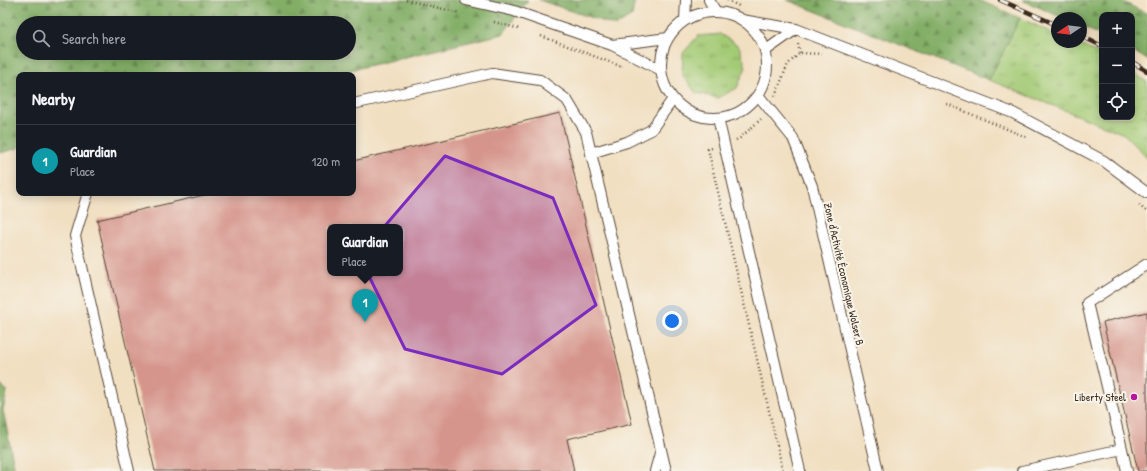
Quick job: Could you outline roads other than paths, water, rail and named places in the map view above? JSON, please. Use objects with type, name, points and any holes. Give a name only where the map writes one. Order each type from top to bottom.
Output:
[{"type":"lane","points":[[466,0],[514,11],[612,45],[661,70]]},
{"type":"lane","points":[[686,0],[686,20]]},
{"type":"lane","points":[[709,0],[716,12]]},
{"type":"lane","points":[[742,20],[756,34],[765,51],[767,66],[764,81],[758,95],[747,106],[734,114],[718,118],[696,115],[686,110],[673,99],[664,85],[661,70],[662,53],[668,38],[676,28],[686,20],[700,13],[716,12],[730,14],[742,20],[796,29],[1013,113],[1104,161],[1147,193]]},
{"type":"lane","points":[[765,51],[796,29]]},
{"type":"lane","points":[[612,45],[668,38]]},
{"type":"lane","points":[[356,103],[492,73],[540,80],[567,100],[586,132],[666,471]]},
{"type":"lane","name":"Zone d'Activité Économique Wolser B","points":[[758,95],[793,138],[812,186],[878,471]]},
{"type":"lane","points":[[591,152],[627,142],[650,130],[673,99]]},
{"type":"lane","points":[[718,118],[800,471]]},
{"type":"lane","points":[[87,196],[75,236],[129,471]]},
{"type":"lane","points":[[1127,471],[1087,303],[1147,264]]},
{"type":"lane","points":[[1022,471],[1122,449]]},
{"type":"lane","points":[[655,471],[661,451]]},
{"type":"railway","points":[[1000,0],[1051,22]]},
{"type":"railway","points":[[1087,39],[1099,45]]},
{"type":"railway","points":[[1135,64],[1147,71]]},
{"type":"place","name":"Guardian","points":[[365,322]]},
{"type":"place","name":"Liberty Steel","points":[[1134,397]]}]
